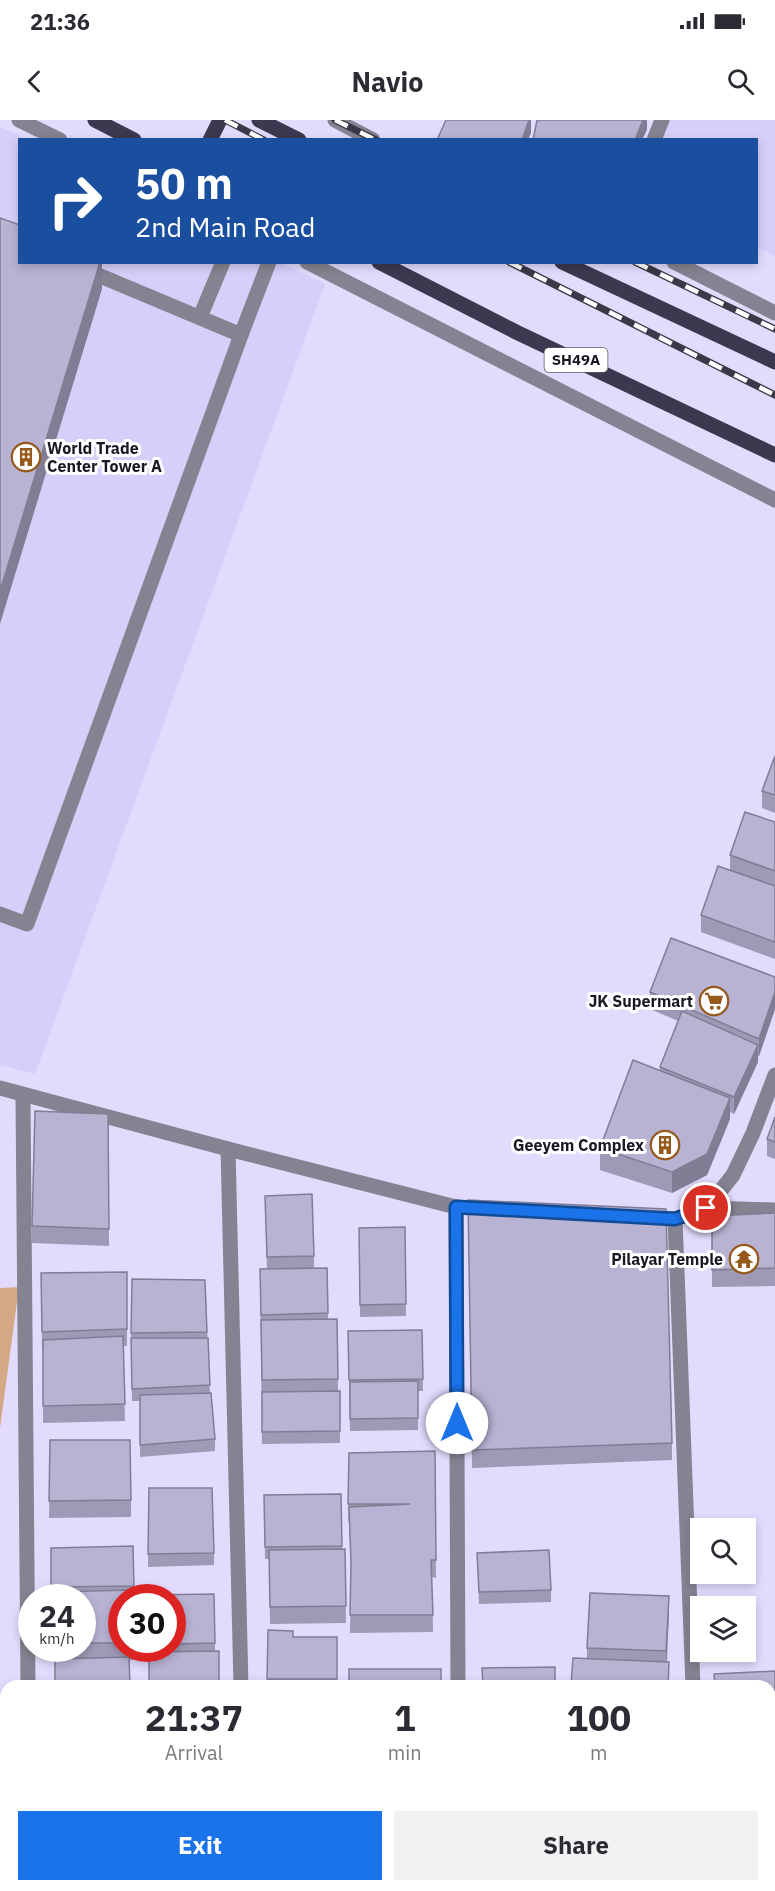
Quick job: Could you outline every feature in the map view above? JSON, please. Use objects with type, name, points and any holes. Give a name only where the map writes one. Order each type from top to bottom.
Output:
[{"type":"main road","points":[[95,120],[130,138]]},
{"type":"main road","points":[[211,138],[220,120]]},
{"type":"main road","points":[[259,120],[295,138]]},
{"type":"main road","name":"SH49A","points":[[383,264],[527,337],[775,455]]},
{"type":"main road","points":[[566,264],[775,362]]},
{"type":"street","points":[[19,120],[56,138]]},
{"type":"street","points":[[335,120],[369,138]]},
{"type":"street","points":[[655,138],[662,120]]},
{"type":"street","points":[[72,264],[241,334]]},
{"type":"street","points":[[200,318],[222,264]]},
{"type":"street","points":[[0,914],[27,924],[268,264]]},
{"type":"street","points":[[311,264],[775,500]]},
{"type":"street","points":[[678,264],[775,313]]},
{"type":"street","points":[[706,1208],[733,1175],[753,1133],[775,1075]]},
{"type":"street","points":[[0,1088],[23,1096],[456,1207],[502,1210]]},
{"type":"street","points":[[23,1096],[28,1680]]},
{"type":"street","points":[[228,1149],[241,1680]]},
{"type":"street","points":[[456,1207],[458,1680]]},
{"type":"street","points":[[629,1217],[675,1219],[706,1208],[775,1210]]},
{"type":"street","points":[[675,1219],[693,1680]]},
{"type":"shaded area","points":[[664,120],[775,120],[775,256],[758,248],[758,138],[658,138]]},
{"type":"shaded area","points":[[0,127],[24,138],[18,138],[18,264],[283,264],[325,284],[35,1074],[0,1065]]},
{"type":"shaded area","points":[[19,1287],[0,1428],[0,1288]]},
{"type":"building","points":[[446,120],[529,120],[523,138],[438,138]]},
{"type":"building","points":[[537,120],[643,120],[636,138],[533,138]]},
{"type":"building","name":"World Trade Center Tower A","points":[[0,218],[18,224],[18,264],[99,264],[0,591]]},
{"type":"building","points":[[775,756],[775,795],[762,791]]},
{"type":"building","points":[[745,812],[775,822],[775,871],[730,855]]},
{"type":"building","points":[[718,866],[775,886],[775,942],[701,915]]},
{"type":"building","name":"JK Supermart","points":[[671,938],[775,977],[775,992],[759,1039],[650,992]]},
{"type":"building","points":[[682,1011],[758,1045],[734,1097],[660,1067]]},
{"type":"building","name":"Geeyem Complex","points":[[633,1060],[730,1098],[707,1154],[672,1172],[600,1148]]},
{"type":"building","points":[[35,1111],[108,1114],[109,1229],[32,1226]]},
{"type":"building","points":[[775,1117],[775,1142],[767,1139]]},
{"type":"building","points":[[312,1194],[314,1256],[267,1257],[265,1196]]},
{"type":"building","points":[[468,1200],[666,1209],[672,1443],[472,1450]]},
{"type":"building","name":"Pilayar Temple","points":[[775,1213],[775,1268],[712,1270],[712,1216]]},
{"type":"building","points":[[405,1227],[406,1304],[360,1305],[359,1228]]},
{"type":"building","points":[[327,1268],[328,1313],[261,1315],[260,1269]]},
{"type":"building","points":[[127,1272],[127,1329],[42,1332],[41,1273]]},
{"type":"building","points":[[132,1279],[205,1280],[207,1332],[131,1333]]},
{"type":"building","points":[[337,1319],[338,1379],[262,1380],[261,1320]]},
{"type":"building","points":[[422,1330],[423,1379],[349,1380],[348,1331]]},
{"type":"building","points":[[123,1336],[125,1404],[43,1406],[43,1340]]},
{"type":"building","points":[[131,1338],[208,1338],[210,1385],[132,1389]]},
{"type":"building","points":[[418,1381],[418,1418],[350,1419],[350,1382]]},
{"type":"building","points":[[340,1391],[340,1431],[262,1432],[262,1392]]},
{"type":"building","points":[[211,1393],[215,1439],[140,1445],[140,1395]]},
{"type":"building","points":[[50,1440],[130,1440],[131,1500],[49,1501]]},
{"type":"building","points":[[435,1451],[436,1560],[431,1560],[433,1615],[350,1615],[349,1507],[410,1504],[348,1504],[349,1453]]},
{"type":"building","points":[[149,1488],[212,1488],[214,1553],[148,1554]]},
{"type":"building","points":[[341,1494],[342,1546],[265,1547],[264,1495]]},
{"type":"building","points":[[133,1546],[134,1584],[96,1586],[96,1584],[51,1584],[51,1548]]},
{"type":"building","points":[[345,1549],[346,1606],[270,1607],[269,1550]]},
{"type":"building","points":[[549,1550],[551,1590],[479,1592],[477,1553]]},
{"type":"building","points":[[96,1591],[108,1591],[108,1643],[96,1643]]},
{"type":"building","points":[[590,1593],[669,1596],[666,1651],[587,1648]]},
{"type":"building","points":[[186,1594],[214,1594],[215,1643],[186,1644]]},
{"type":"building","points":[[268,1630],[293,1631],[293,1637],[337,1637],[337,1679],[267,1679]]},
{"type":"building","points":[[186,1651],[219,1651],[219,1680],[149,1680],[149,1662],[186,1662]]},
{"type":"building","points":[[96,1658],[108,1658],[108,1662],[129,1662],[130,1680],[55,1680],[55,1662],[96,1662]]},
{"type":"building","points":[[573,1658],[669,1662],[668,1680],[571,1680]]},
{"type":"building","points":[[555,1667],[555,1680],[483,1680],[482,1668]]},
{"type":"building","points":[[349,1669],[441,1669],[441,1680],[349,1680]]},
{"type":"building","points":[[775,1671],[775,1680],[714,1680],[714,1674]]},
{"type":"railway","points":[[225,120],[260,138]]},
{"type":"railway","points":[[335,120],[372,138]]},
{"type":"railway","points":[[513,264],[775,395]]},
{"type":"railway","points":[[639,264],[775,329]]},
{"type":"place","name":"World Trade Center Tower A","points":[[26,457]]},
{"type":"place","name":"JK Supermart","points":[[714,1001]]},
{"type":"place","name":"Geeyem Complex","points":[[665,1145]]},
{"type":"place","name":"Pilayar Temple","points":[[744,1259]]},
{"type":"route","points":[[457,1423],[456,1207],[675,1219],[706,1208]]}]
